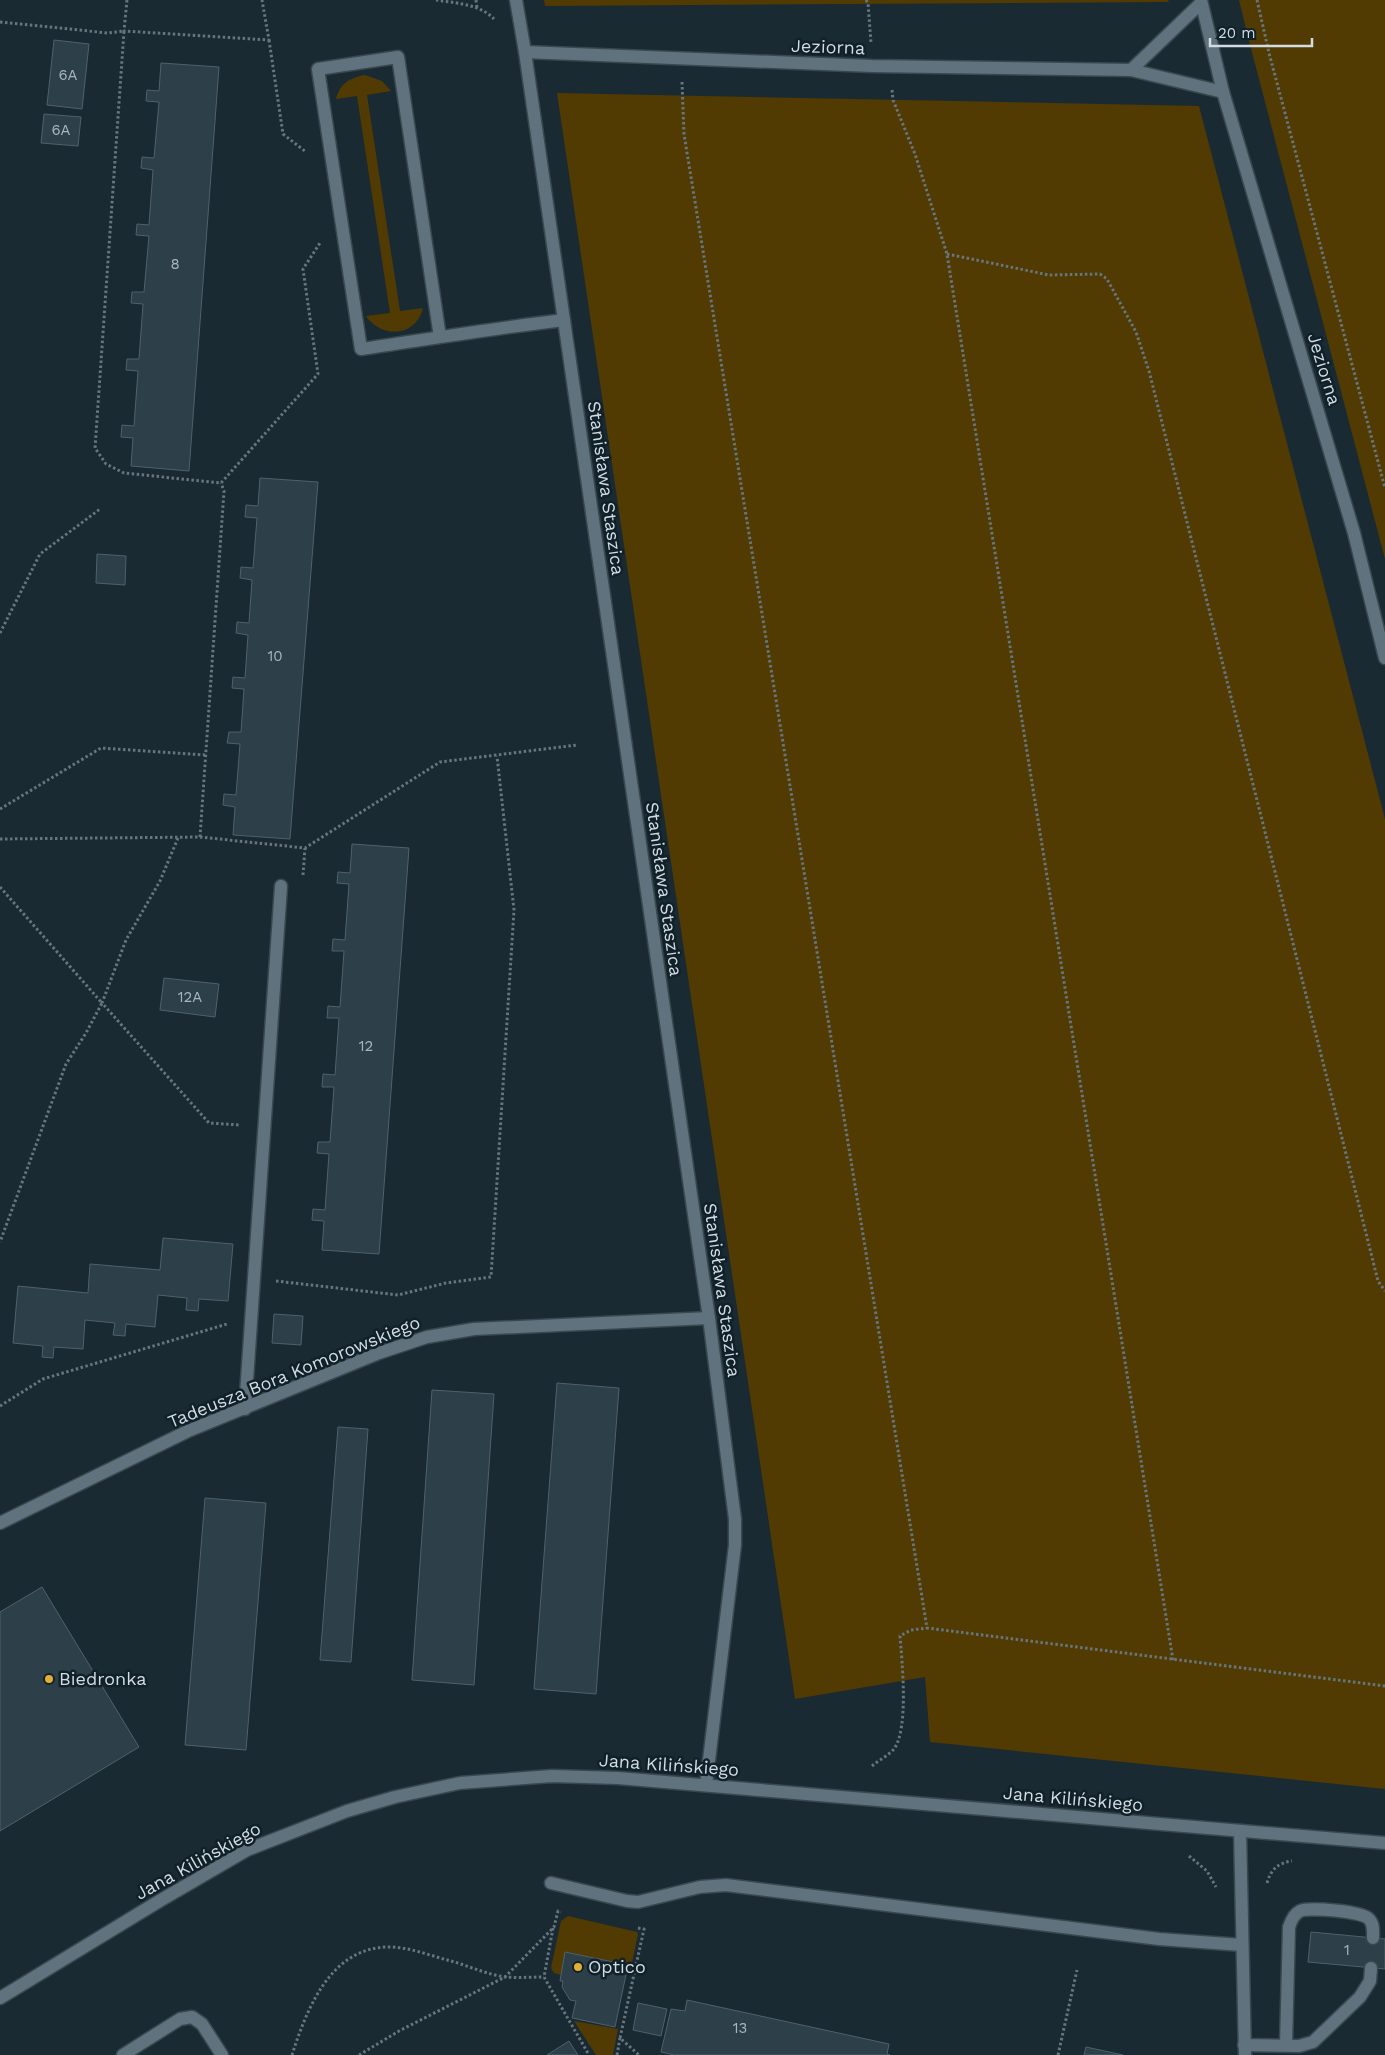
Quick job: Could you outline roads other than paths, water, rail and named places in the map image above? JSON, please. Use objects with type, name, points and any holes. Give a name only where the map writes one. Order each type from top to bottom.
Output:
[{"type":"street","name":"Stanisława Staszica","points":[[516,0],[709,1318],[735,1519],[735,1544],[706,1785]]},
{"type":"street","name":"Jeziorna","points":[[1131,70],[1201,1]]},
{"type":"street","name":"Jeziorna","points":[[1201,1],[1223,92],[1354,533],[1385,658]]},
{"type":"street","name":"Jeziorna","points":[[525,52],[889,67],[1131,70],[1223,92]]},
{"type":"street","points":[[440,337],[398,57],[318,69],[361,349],[564,320]]},
{"type":"street","points":[[245,1409],[282,886]]},
{"type":"street","name":"Tadeusza Bora Komorowskiego","points":[[0,1523],[188,1431],[379,1354],[427,1337],[474,1329],[709,1318]]},
{"type":"street","name":"Jana Kilińskiego","points":[[0,1998],[247,1850],[347,1811],[460,1783],[552,1776],[618,1778],[1385,1843]]},
{"type":"street","points":[[1240,1832],[1244,2050],[1306,2044],[1320,2037],[1363,1993],[1370,1981],[1371,1968]]},
{"type":"street","points":[[551,1883],[628,1902],[638,1902],[700,1887],[726,1885],[1150,1938],[1242,1945]]},
{"type":"street","points":[[1286,2046],[1289,1927],[1294,1916],[1299,1911],[1311,1910],[1358,1913],[1369,1919],[1372,1924],[1373,1938]]},
{"type":"street","points":[[126,2054],[180,2019],[192,2017],[202,2024],[222,2055]]},
{"type":"place","name":"Biedronka","points":[[49,1679]]},
{"type":"place","name":"Optico","points":[[578,1967]]}]
